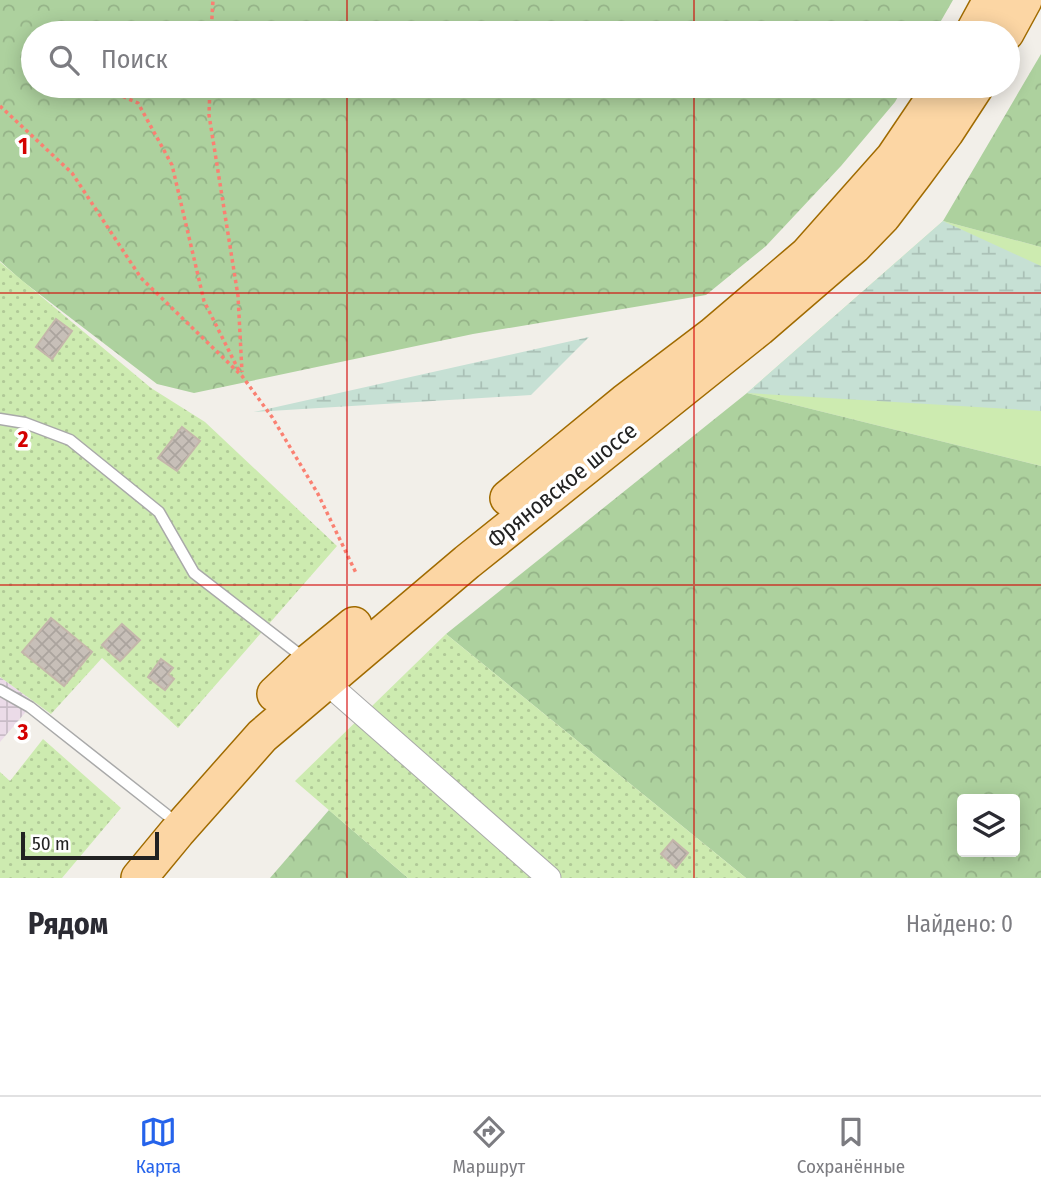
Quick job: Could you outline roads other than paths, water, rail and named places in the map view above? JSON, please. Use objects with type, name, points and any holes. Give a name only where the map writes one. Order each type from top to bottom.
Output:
[{"type":"main road","points":[[980,21],[991,0]]},
{"type":"main road","points":[[1013,21],[1024,0]]},
{"type":"main road","name":"Фряновское шоссе","points":[[139,878],[317,671],[615,411],[712,336],[807,256],[894,157],[934,98]]},
{"type":"main road","name":"Фряновское шоссе","points":[[113,878],[245,723],[467,562],[759,328],[854,246],[883,216],[947,132],[968,98]]},
{"type":"street","points":[[317,671],[549,878]]},
{"type":"lane","points":[[0,419],[25,423],[69,440],[159,512],[194,573],[317,671]]},
{"type":"lane","points":[[0,690],[30,707],[167,815]]}]
